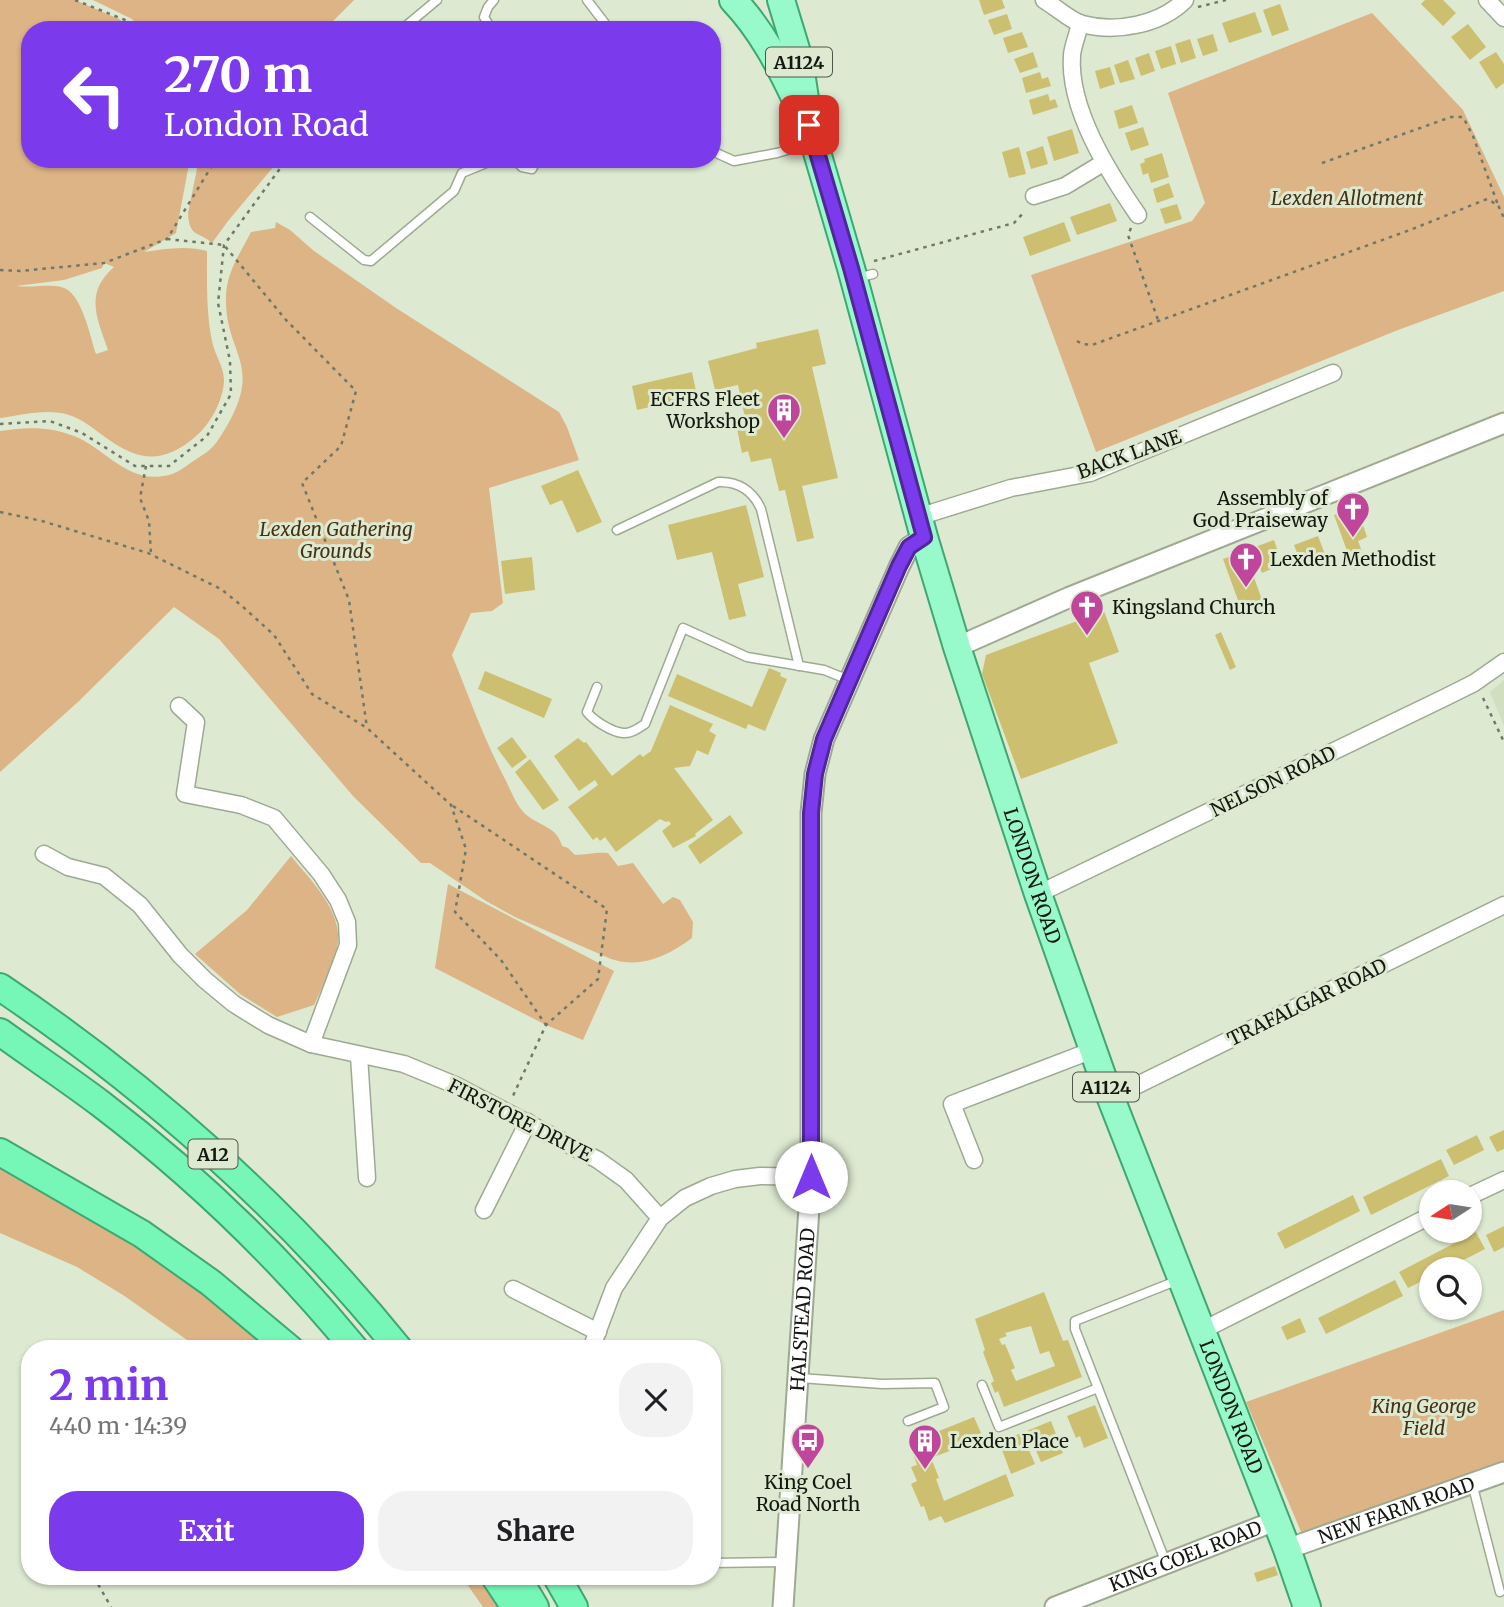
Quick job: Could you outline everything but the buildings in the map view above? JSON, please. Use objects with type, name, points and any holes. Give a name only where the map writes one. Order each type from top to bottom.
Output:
[{"type":"highway","name":"A12","points":[[0,987],[37,1012],[128,1083],[226,1166],[337,1277],[391,1340]]},
{"type":"highway","name":"A12","points":[[0,1032],[101,1104],[197,1184],[309,1295],[347,1340]]},
{"type":"highway","points":[[0,1152],[142,1234],[211,1283],[279,1340]]},
{"type":"highway","points":[[500,1585],[514,1607]]},
{"type":"highway","points":[[522,1585],[535,1607]]},
{"type":"highway","points":[[562,1585],[574,1607]]},
{"type":"main road","name":"LONDON ROAD","points":[[781,0],[799,59],[811,134]]},
{"type":"main road","name":"LONDON ROAD","points":[[745,3],[780,67],[811,134],[859,273],[921,527],[957,647],[1038,894],[1111,1098],[1287,1549],[1307,1607]]},
{"type":"street","points":[[1044,0],[1080,23],[1109,26],[1142,23],[1175,11],[1185,0]]},
{"type":"street","points":[[1487,0],[1504,18]]},
{"type":"street","points":[[1080,23],[1072,54],[1073,78],[1079,103],[1103,163],[1138,215]]},
{"type":"street","points":[[1034,196],[1065,186],[1103,163]]},
{"type":"street","name":"BACK LANE","points":[[921,527],[1011,488],[1090,472],[1333,373]]},
{"type":"street","points":[[957,647],[1070,597],[1504,422]]},
{"type":"street","name":"HALSTEAD ROAD","points":[[783,1607],[811,1177],[811,813],[815,774],[824,739],[849,680],[899,566],[921,527]]},
{"type":"street","name":"NELSON ROAD","points":[[1038,894],[1474,683],[1504,662]]},
{"type":"street","points":[[179,706],[197,722],[185,794],[241,805],[274,818],[321,874],[347,922],[348,945],[311,1044]]},
{"type":"street","name":"FIRSTORE DRIVE","points":[[44,854],[68,867],[104,876],[140,905],[180,955],[205,980],[234,1004],[268,1025],[311,1044],[404,1064],[506,1110],[598,1160],[626,1180],[660,1218]]},
{"type":"street","name":"TRAFALGAR ROAD","points":[[1111,1098],[1504,905]]},
{"type":"street","points":[[974,1160],[952,1104],[1093,1050]]},
{"type":"street","points":[[359,1056],[367,1178]]},
{"type":"street","points":[[484,1210],[528,1122]]},
{"type":"street","points":[[595,1340],[614,1288],[660,1218],[684,1198],[735,1179],[760,1176],[811,1177]]},
{"type":"street","points":[[1482,1190],[1504,1180]]},
{"type":"street","points":[[1201,1331],[1419,1222]]},
{"type":"street","points":[[513,1289],[598,1332]]},
{"type":"street","name":"NEW FARM ROAD","points":[[1287,1549],[1504,1472]]},
{"type":"street","name":"KING COEL ROAD","points":[[1055,1607],[1275,1521]]},
{"type":"lane","points":[[412,21],[437,0]]},
{"type":"lane","points":[[486,21],[484,17],[494,0]]},
{"type":"lane","points":[[587,0],[603,21]]},
{"type":"lane","points":[[721,156],[734,161],[777,153],[811,134]]},
{"type":"lane","points":[[310,217],[364,260],[371,261],[454,191],[462,173],[474,168]]},
{"type":"lane","points":[[617,530],[711,485],[733,483],[749,491],[757,499],[761,509],[799,666]]},
{"type":"lane","points":[[597,687],[587,712],[593,720],[624,733],[645,724],[683,628],[747,657],[824,670],[849,680]]},
{"type":"lane","points":[[1166,1563],[1075,1329],[1075,1321],[1181,1279]]},
{"type":"lane","points":[[800,1378],[882,1384],[935,1383],[944,1407],[908,1421]]},
{"type":"lane","points":[[982,1385],[999,1427],[1098,1388]]},
{"type":"lane","points":[[1472,1483],[1500,1592]]},
{"type":"lane","points":[[721,1563],[786,1562]]},
{"type":"path","points":[[75,0],[128,21]]},
{"type":"path","points":[[1322,163],[1451,117],[1463,117],[1474,136],[1504,218]]},
{"type":"path","points":[[167,239],[210,168]]},
{"type":"path","points":[[0,424],[50,421],[82,433],[135,466],[169,466],[207,436],[231,394],[230,361],[218,303],[224,245],[280,168]]},
{"type":"path","points":[[859,273],[1013,223],[1023,214],[1034,196]]},
{"type":"path","points":[[1077,341],[1092,345],[1487,200],[1498,205]]},
{"type":"path","points":[[1138,215],[1128,234],[1158,320]]},
{"type":"path","points":[[0,270],[20,271],[104,263],[167,239],[224,245],[286,320],[356,391],[341,446],[302,482],[349,600],[367,728]]},
{"type":"path","points":[[146,466],[140,499],[149,521],[151,554]]},
{"type":"path","points":[[0,512],[41,521],[151,554],[221,589],[274,635],[312,694],[367,728],[451,805],[607,909],[598,979],[546,1025],[506,1110]]},
{"type":"path","points":[[1474,683],[1504,742]]},
{"type":"path","points":[[451,805],[466,849],[454,912],[501,960],[546,1025]]},
{"type":"path","points":[[99,1585],[111,1607]]},
{"type":"shaded area","points":[[1504,680],[1504,726],[1490,692]]},
{"type":"green space","points":[[0,0],[75,0],[122,21],[21,21],[21,168],[188,168],[176,233],[144,252],[183,248],[207,251],[209,319],[213,346],[224,381],[215,412],[201,432],[172,452],[151,457],[117,445],[88,424],[69,415],[34,413],[0,418]],"holes":[[[104,263],[114,267],[99,286],[96,306],[108,350],[96,354],[80,305],[68,290],[56,286],[16,286],[64,280],[102,268]]]},
{"type":"green space","points":[[93,0],[354,0],[333,21],[132,19]]},
{"type":"green space","name":"Lexden Allotment","points":[[1372,13],[1463,110],[1504,197],[1504,291],[1398,330],[1096,452],[1031,275],[1192,221],[1205,203],[1168,93]]},
{"type":"green space","points":[[197,168],[272,168],[212,243],[190,227],[188,213]]},
{"type":"green space","name":"Lexden Gathering Grounds","points":[[276,222],[396,308],[559,412],[567,427],[579,460],[489,488],[503,603],[492,611],[471,613],[452,655],[490,749],[520,808],[555,833],[562,846],[575,855],[608,853],[618,866],[633,863],[663,904],[673,897],[680,900],[693,922],[692,938],[664,955],[633,962],[611,959],[515,917],[430,863],[421,863],[353,796],[219,639],[174,607],[79,701],[0,772],[0,431],[37,428],[56,430],[86,442],[129,470],[154,477],[177,472],[210,450],[228,424],[238,403],[242,386],[242,371],[227,315],[229,279],[251,232],[275,228]]},
{"type":"green space","points":[[291,856],[331,910],[336,922],[337,948],[314,1005],[277,1017],[240,994],[195,954],[247,910]]},
{"type":"green space","points":[[448,884],[614,971],[583,1040],[546,1025],[435,968]]},
{"type":"green space","points":[[0,1160],[158,1251],[274,1340],[187,1340],[77,1267],[0,1233]]},
{"type":"green space","name":"King George Field","points":[[1504,1310],[1504,1469],[1302,1534],[1246,1402]]},
{"type":"green space","points":[[468,1585],[489,1585],[503,1607],[483,1607]]},
{"type":"place","name":"ECFRS Fleet Workshop","points":[[784,440]]},
{"type":"place","name":"Assembly of God Praiseway","points":[[1353,539]]},
{"type":"place","name":"Lexden Methodist","points":[[1246,589]]},
{"type":"place","name":"Kingsland Church","points":[[1087,637]]},
{"type":"place","name":"King Coel Road North","points":[[808,1470]]},
{"type":"place","name":"Lexden Place","points":[[925,1471]]},
{"type":"route","points":[[809,125],[924,537],[909,547],[899,566],[824,739],[815,774],[811,813],[811,1177]]}]
